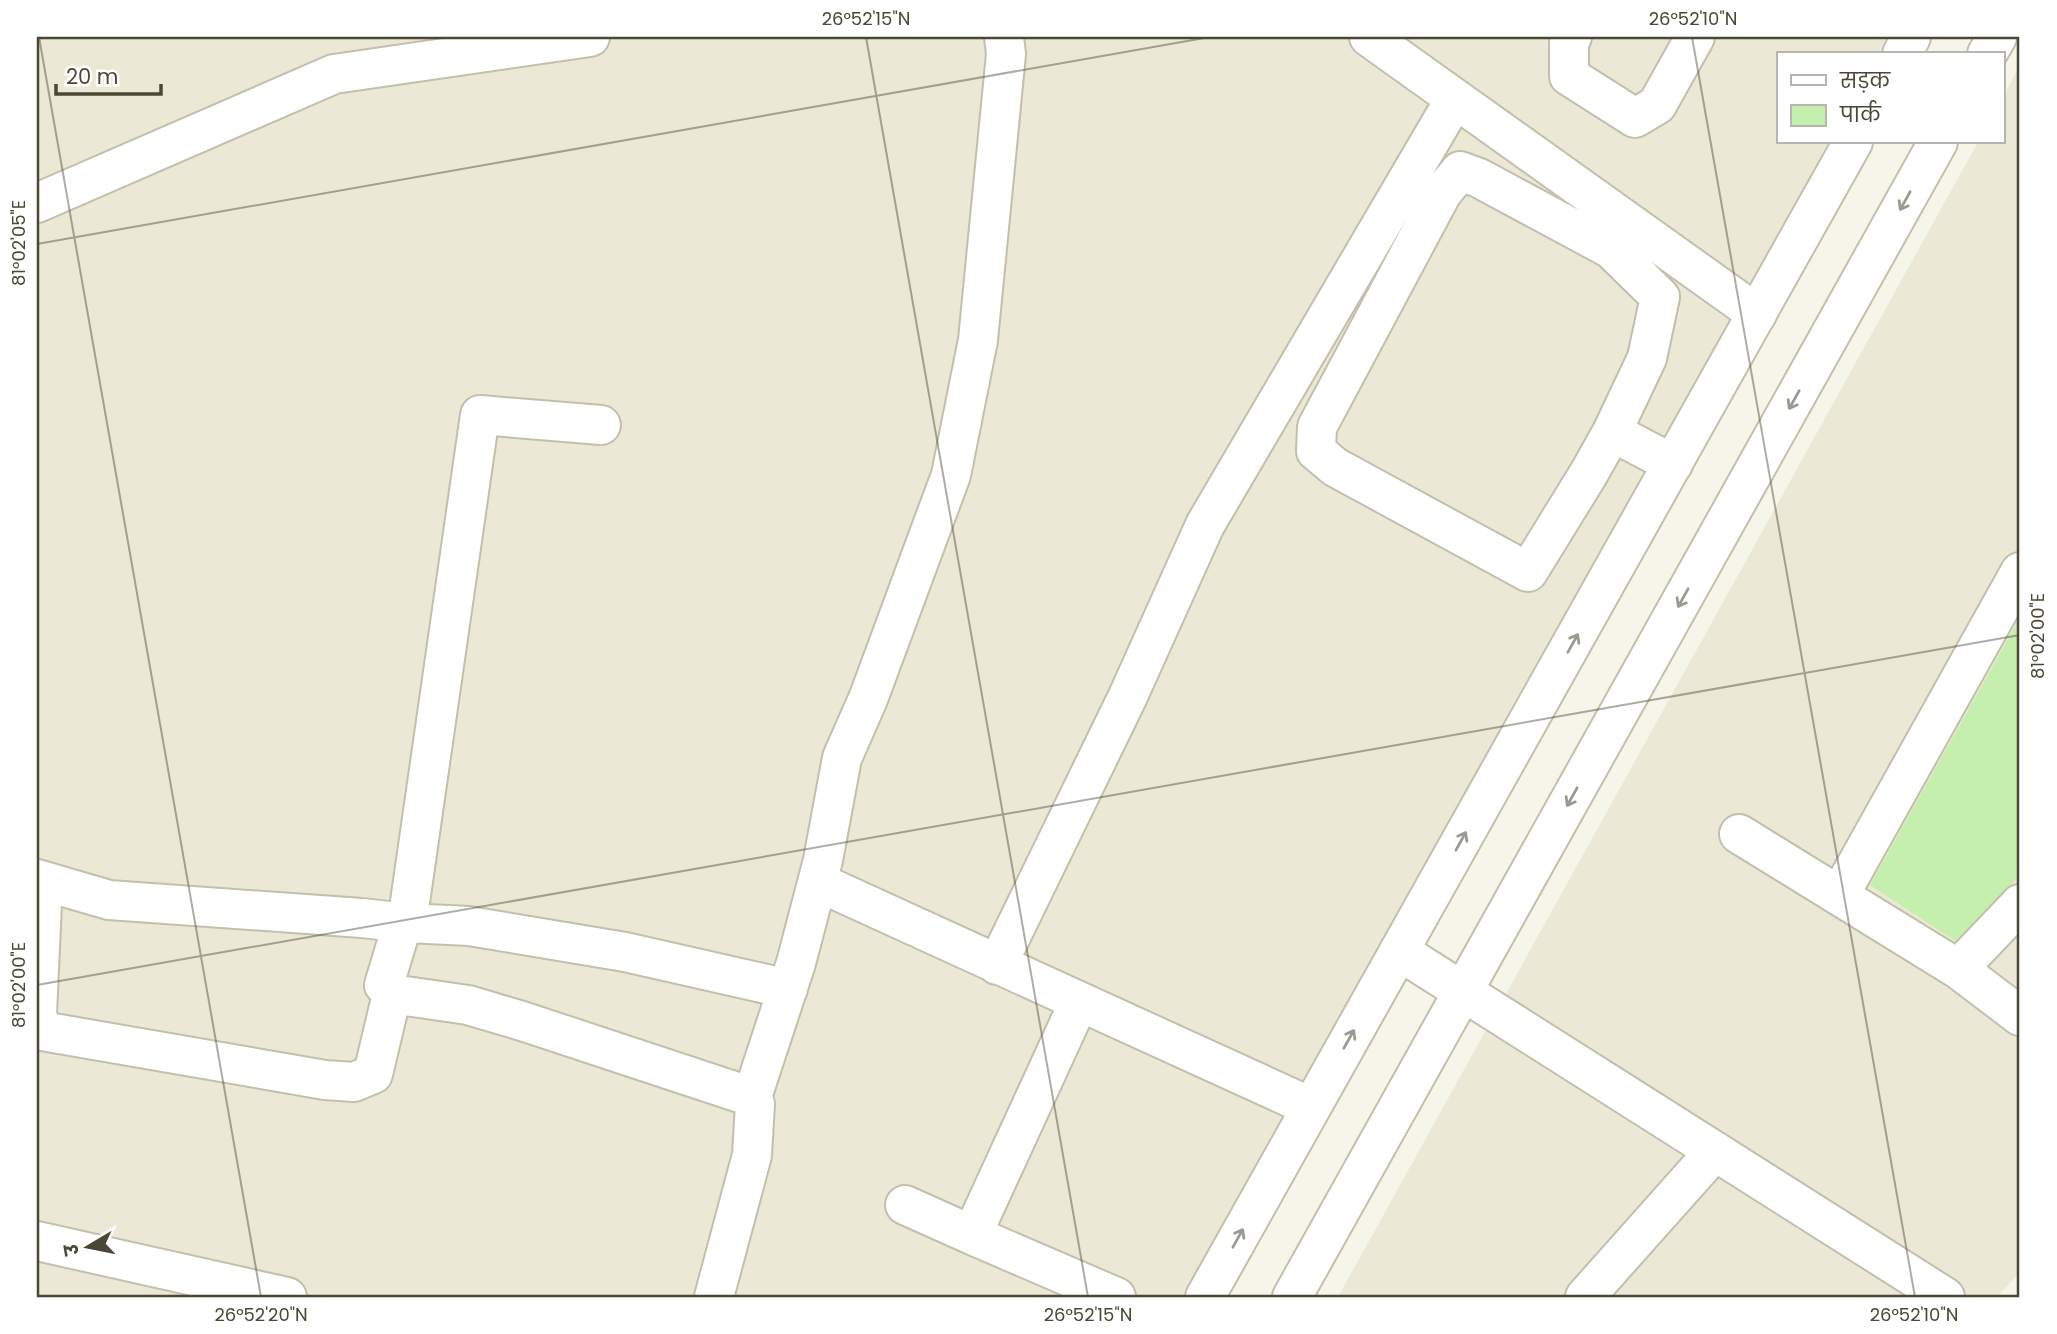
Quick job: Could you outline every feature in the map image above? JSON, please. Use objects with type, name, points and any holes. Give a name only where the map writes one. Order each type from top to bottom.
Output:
[{"type":"street","points":[[37,204],[334,74],[425,48],[590,37]]},
{"type":"street","points":[[714,1297],[752,1155],[755,1104],[752,1097],[788,989],[818,882],[842,758],[868,699],[951,475],[978,340],[1006,54],[1004,37]]},
{"type":"street","points":[[1369,37],[1757,314]]},
{"type":"street","points":[[1572,37],[1569,42],[1569,76],[1635,118],[1657,105],[1695,37]]},
{"type":"street","points":[[997,965],[1122,708],[1205,524],[1455,99]]},
{"type":"street","points":[[1205,1297],[1852,144]]},
{"type":"street","points":[[1292,1297],[1937,144]]},
{"type":"street","points":[[1460,171],[1479,178],[1611,248],[1660,296],[1647,358],[1612,432],[1528,572],[1335,467],[1316,451],[1317,427],[1442,193],[1460,171]]},
{"type":"street","points":[[601,425],[480,415],[407,923],[400,932],[384,985],[392,994],[468,1005],[752,1097]]},
{"type":"street","points":[[1612,432],[1674,464]]},
{"type":"street","points":[[1839,896],[2020,572]]},
{"type":"street","points":[[1739,834],[1958,969],[2020,1016]]},
{"type":"street","points":[[392,994],[373,1074],[354,1082],[325,1080],[42,1031],[37,1014],[40,880],[109,900],[470,926],[625,951],[788,989]]},
{"type":"street","points":[[818,882],[1311,1107]]},
{"type":"street","points":[[1958,969],[2020,904]]},
{"type":"street","points":[[1399,951],[1945,1297]]},
{"type":"street","points":[[972,1235],[1079,1002]]},
{"type":"street","points":[[1585,1297],[1715,1151]]},
{"type":"street","points":[[905,1205],[1116,1297]]},
{"type":"street","points":[[37,1241],[287,1297]]},
{"type":"shaded area","points":[[37,37],[1887,37],[1879,52],[1777,52],[1777,144],[1828,144],[1190,1297],[37,1297]]},
{"type":"shaded area","points":[[2020,65],[2020,1272],[1997,1297],[1338,1297],[1977,144],[2004,144],[2004,95]]},
{"type":"green space","points":[[2020,618],[2020,876],[1957,942],[1870,885]]}]
